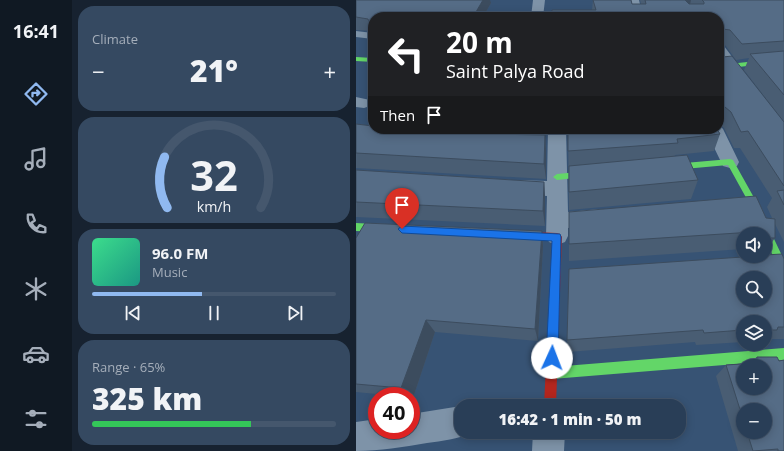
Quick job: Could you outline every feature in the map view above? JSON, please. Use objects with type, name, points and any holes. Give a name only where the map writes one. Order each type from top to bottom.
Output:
[{"type":"street","points":[[538,12],[539,0]]},
{"type":"street","points":[[633,0],[636,12]]},
{"type":"street","points":[[356,59],[368,60]]},
{"type":"street","points":[[726,67],[784,60]]},
{"type":"street","points":[[726,67],[751,90]]},
{"type":"street","points":[[550,399],[557,229],[557,134]]},
{"type":"street","points":[[716,134],[781,264]]},
{"type":"street","points":[[652,169],[730,162]]},
{"type":"street","points":[[495,185],[557,183],[605,173]]},
{"type":"street","points":[[729,206],[752,203]]},
{"type":"street","points":[[503,234],[557,229],[620,215]]},
{"type":"street","points":[[356,227],[402,229]]},
{"type":"street","points":[[555,273],[579,271]]},
{"type":"street","points":[[552,373],[784,354]]},
{"type":"street","points":[[420,428],[454,423]]},
{"type":"street","points":[[356,438],[368,436]]},
{"type":"street","points":[[548,451],[549,439]]},
{"type":"lane","points":[[356,34],[368,35]]},
{"type":"building","points":[[356,0],[483,0],[476,12],[368,12],[368,19],[356,17]]},
{"type":"building","points":[[593,0],[631,0],[632,4],[646,4],[645,0],[685,0],[689,4],[704,4],[702,0],[784,0],[784,41],[742,44],[730,30],[724,29],[724,12],[552,12],[552,10],[596,10]]},
{"type":"building","points":[[784,51],[784,95],[750,54]]},
{"type":"building","points":[[732,56],[784,122],[784,186],[748,131],[741,132],[731,112],[725,107],[724,111],[724,57]]},
{"type":"building","points":[[356,124],[368,125],[368,134],[545,135],[544,164],[356,153]]},
{"type":"building","points":[[568,134],[720,134],[677,139],[678,143],[568,151]]},
{"type":"building","points":[[687,155],[698,180],[569,192],[569,166]]},
{"type":"building","points":[[356,170],[544,182],[543,211],[356,202]]},
{"type":"building","points":[[784,190],[784,205],[777,191]]},
{"type":"building","points":[[756,196],[766,218],[775,219],[775,238],[772,238],[772,227],[736,227],[736,233],[569,244],[569,212]]},
{"type":"building","points":[[365,223],[542,231],[535,329],[426,320],[401,387],[356,384],[356,238]]},
{"type":"building","points":[[782,254],[784,259],[784,327],[778,327],[777,330],[772,330],[772,315],[736,315],[736,331],[704,333],[703,330],[567,340],[569,269],[736,257],[736,263],[772,263],[772,255]]},
{"type":"building","points":[[757,357],[777,357],[779,361],[784,360],[784,451],[778,451],[778,449],[753,451],[749,439],[772,439],[772,403],[738,403],[726,365],[736,364],[736,395],[772,395],[772,359],[757,359]]},
{"type":"traffic: fast","points":[[356,59],[368,60]]},
{"type":"traffic: fast","points":[[724,66],[784,60]]},
{"type":"traffic: fast","points":[[662,168],[730,162],[753,203],[784,270]]},
{"type":"traffic: fast","points":[[557,177],[599,173]]},
{"type":"traffic: fast","points":[[356,227],[393,229]]},
{"type":"traffic: fast","points":[[552,373],[784,354]]},
{"type":"traffic: jam","points":[[513,235],[557,237],[550,399]]},
{"type":"route","points":[[402,229],[557,237],[552,358]]}]
